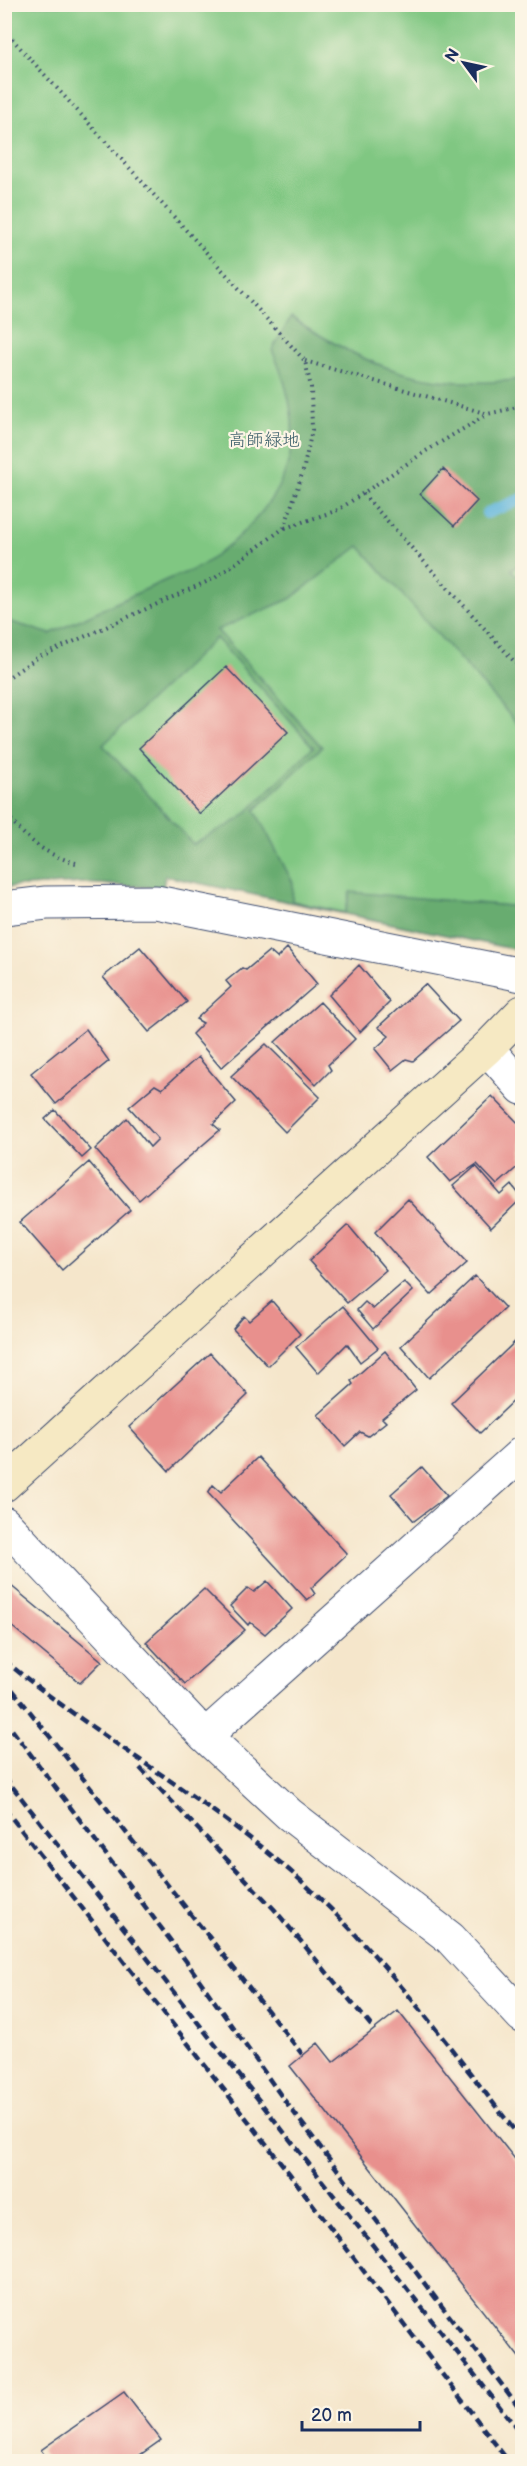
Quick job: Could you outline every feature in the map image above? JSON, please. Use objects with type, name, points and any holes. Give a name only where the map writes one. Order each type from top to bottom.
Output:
[{"type":"street","points":[[4,908],[46,903],[156,902],[522,975]]},
{"type":"street","points":[[4,1485],[487,1048],[522,1012]]},
{"type":"street","points":[[487,1048],[522,1088]]},
{"type":"street","points":[[204,1736],[522,1453]]},
{"type":"street","points":[[4,1523],[204,1736],[289,1814],[450,1938],[522,2016]]},
{"type":"path","points":[[4,30],[305,361],[311,387],[312,430],[303,471],[284,528]]},
{"type":"path","points":[[305,361],[489,414]]},
{"type":"path","points":[[4,680],[37,658],[215,578],[284,528],[338,510],[426,451],[489,414],[522,406]]},
{"type":"path","points":[[363,494],[522,670]]},
{"type":"path","points":[[4,810],[11,821],[40,848],[52,856],[85,865]]},
{"type":"green space","name":"高師緑地","points":[[5,5],[522,5],[522,951],[165,876],[163,888],[83,883],[5,887]]},
{"type":"green space","points":[[291,317],[346,350],[400,372],[428,379],[458,382],[522,379],[522,564],[511,569],[522,582],[522,729],[359,546],[290,599],[217,630],[322,747],[255,810],[293,883],[292,901],[345,913],[350,892],[522,907],[522,951],[165,876],[163,888],[83,883],[5,887],[5,620],[50,634],[199,567],[246,529],[278,488],[292,445],[289,399],[272,350]],"holes":[[[216,638],[313,747],[240,819],[193,844],[103,745]]]},
{"type":"building","points":[[443,469],[477,501],[454,526],[420,494]]},
{"type":"building","points":[[226,667],[288,732],[200,814],[139,748]]},
{"type":"building","points":[[140,947],[187,1002],[149,1032],[103,977]]},
{"type":"building","points":[[287,948],[317,984],[221,1068],[192,1034],[203,1023],[196,1019],[231,987],[226,981],[242,968],[246,970],[269,951],[277,958]]},
{"type":"building","points":[[359,965],[390,1002],[360,1032],[329,995]]},
{"type":"building","points":[[425,984],[459,1021],[413,1061],[406,1059],[392,1070],[375,1049],[389,1036],[378,1027]]},
{"type":"building","points":[[320,1002],[355,1039],[328,1065],[331,1070],[316,1085],[275,1042]]},
{"type":"building","points":[[86,1029],[109,1061],[56,1104],[31,1073]]},
{"type":"building","points":[[266,1044],[320,1097],[285,1132],[231,1076]]},
{"type":"building","points":[[198,1057],[236,1102],[213,1124],[220,1130],[139,1200],[95,1149],[127,1118],[150,1147],[158,1139],[129,1107],[155,1085],[162,1089]]},
{"type":"building","points":[[492,1096],[522,1127],[522,1163],[497,1185],[477,1164],[450,1182],[428,1157]]},
{"type":"building","points":[[55,1110],[91,1150],[82,1158],[45,1119]]},
{"type":"building","points":[[89,1162],[130,1210],[62,1270],[20,1222]]},
{"type":"building","points":[[476,1166],[501,1195],[512,1185],[522,1198],[491,1228],[453,1186]]},
{"type":"building","points":[[408,1199],[467,1263],[431,1295],[375,1232]]},
{"type":"building","points":[[348,1225],[386,1270],[347,1303],[309,1261]]},
{"type":"building","points":[[475,1276],[505,1308],[429,1378],[401,1346]]},
{"type":"building","points":[[404,1282],[413,1291],[373,1329],[357,1310],[365,1302],[373,1309]]},
{"type":"building","points":[[272,1301],[300,1334],[268,1366],[233,1329],[244,1316],[249,1321]]},
{"type":"building","points":[[343,1306],[378,1348],[360,1362],[347,1344],[318,1373],[296,1347]]},
{"type":"building","points":[[522,1335],[522,1393],[480,1433],[451,1403]]},
{"type":"building","points":[[385,1351],[416,1390],[382,1418],[386,1422],[368,1436],[360,1432],[345,1446],[318,1415]]},
{"type":"building","points":[[210,1353],[248,1395],[169,1471],[129,1427]]},
{"type":"building","points":[[258,1457],[347,1554],[311,1588],[315,1594],[307,1600],[208,1493],[213,1485],[221,1492]]},
{"type":"building","points":[[422,1467],[447,1496],[414,1521],[391,1494]]},
{"type":"building","points":[[4,1580],[102,1661],[80,1683],[4,1620]]},
{"type":"building","points":[[267,1581],[292,1609],[265,1634],[250,1622],[248,1625],[230,1606],[248,1588],[254,1592]]},
{"type":"building","points":[[204,1589],[245,1630],[185,1684],[146,1642]]},
{"type":"building","points":[[398,2011],[522,2168],[522,2361],[290,2066],[318,2043],[333,2062]]},
{"type":"building","points":[[124,2392],[161,2440],[130,2462],[49,2462],[41,2450]]},
{"type":"waterway","points":[[487,513],[522,499]]},
{"type":"railway","points":[[4,1660],[74,1714],[255,1842],[322,1900],[412,1999],[522,2140]]},
{"type":"railway","points":[[4,1679],[302,2054]]},
{"type":"railway","points":[[4,1719],[186,1961],[282,2097],[522,2411]]},
{"type":"railway","points":[[140,1768],[274,1909],[373,2028]]},
{"type":"railway","points":[[4,1776],[522,2435]]},
{"type":"railway","points":[[4,1808],[289,2173],[509,2462]]}]
